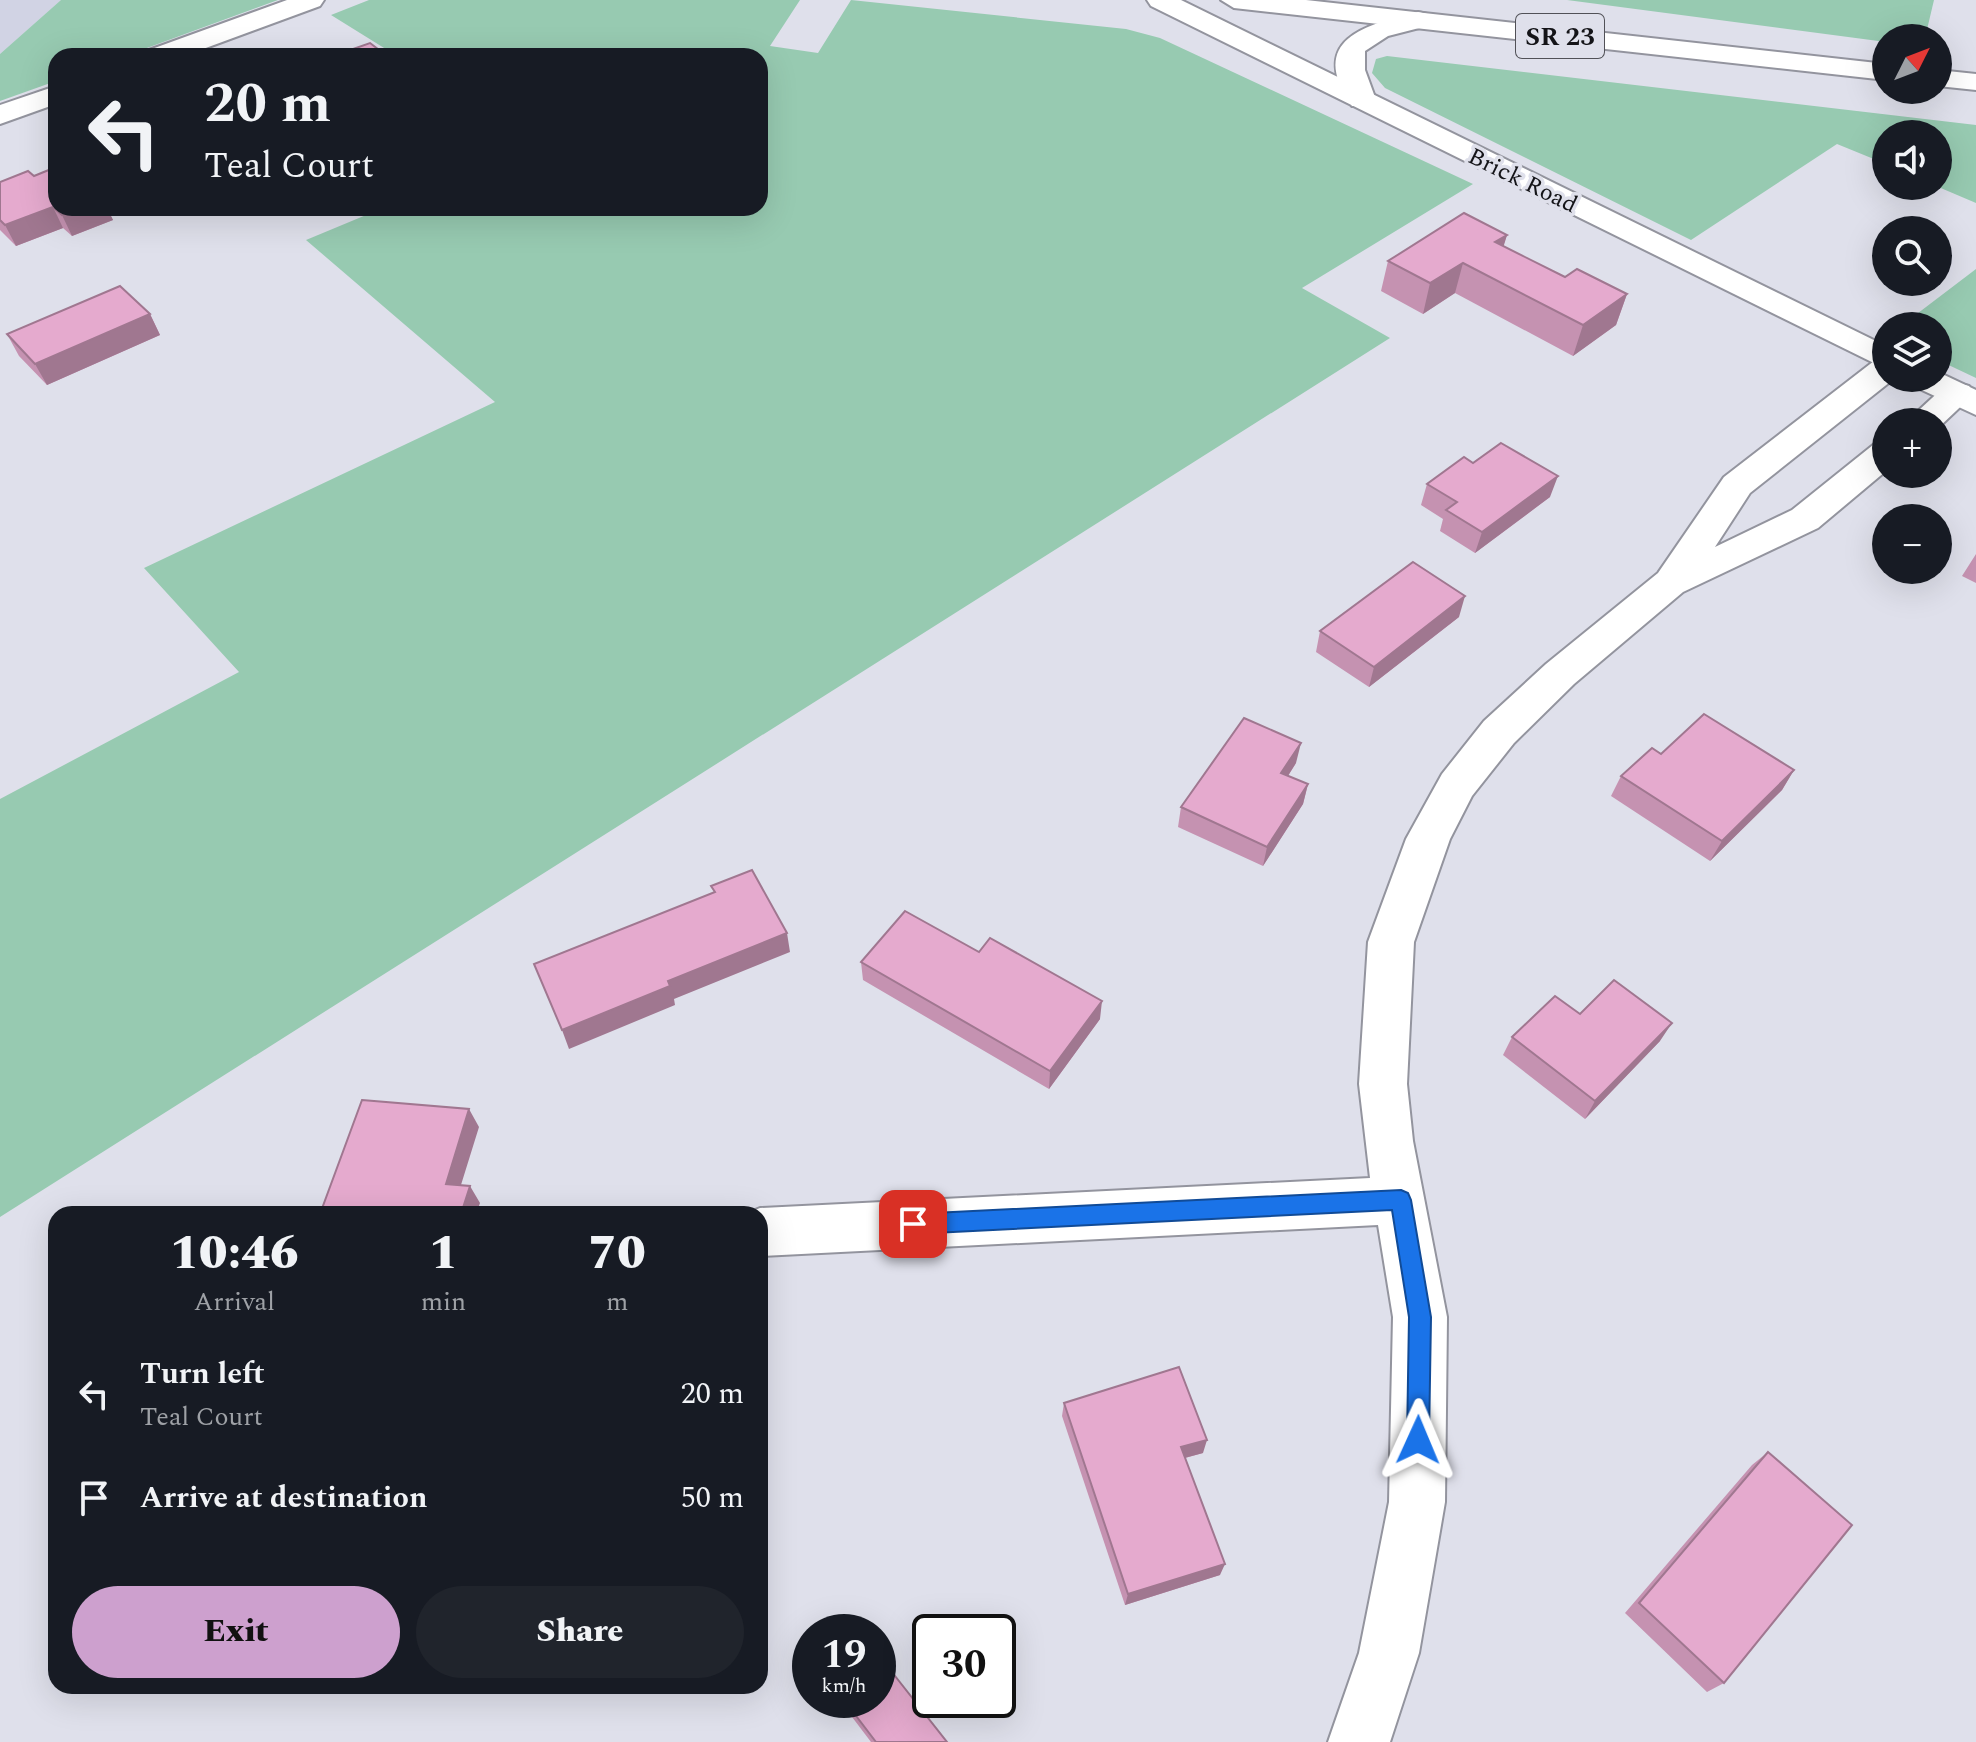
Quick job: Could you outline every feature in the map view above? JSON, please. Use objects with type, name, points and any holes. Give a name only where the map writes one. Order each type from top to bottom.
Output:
[{"type":"street","points":[[181,48],[311,0]]},
{"type":"street","name":"Brick Road","points":[[1160,0],[1872,352]]},
{"type":"street","name":"SR 23","points":[[1234,0],[1872,70]]},
{"type":"street","points":[[1362,100],[1351,70],[1351,48],[1379,30],[1418,20]]},
{"type":"street","points":[[1952,79],[1976,82]]},
{"type":"street","points":[[0,115],[48,97]]},
{"type":"street","points":[[1670,583],[1737,485],[1872,379]]},
{"type":"street","points":[[1359,1742],[1389,1653],[1417,1502],[1420,1317],[1388,1141],[1383,1084],[1391,942],[1428,839],[1457,785],[1499,732],[1560,674],[1670,583],[1805,519],[1872,464]]},
{"type":"street","points":[[768,1232],[1401,1200]]},
{"type":"shaded area","points":[[0,0],[61,0],[0,54]]},
{"type":"green space","points":[[61,0],[278,0],[147,48],[48,48],[48,84],[0,101],[0,54]]},
{"type":"green space","points":[[369,0],[800,0],[770,46],[818,53],[851,0],[1126,29],[1160,38],[1473,184],[1302,288],[1390,338],[0,1217],[0,799],[239,672],[144,568],[495,402],[306,240],[364,216],[768,216],[768,48],[384,48],[331,15]]},
{"type":"green space","points":[[1567,0],[1934,0],[1928,24],[1872,24],[1872,40]]},
{"type":"green space","points":[[1387,56],[1933,120],[1872,120],[1872,158],[1837,144],[1691,240],[1385,88],[1372,73],[1376,59]]},
{"type":"green space","points":[[1952,122],[1976,125],[1976,203],[1952,193]]},
{"type":"green space","points":[[1976,269],[1976,378],[1952,367],[1952,312],[1919,312],[1940,296],[1952,296],[1952,287]]},
{"type":"building","points":[[370,43],[377,48],[356,48]]},
{"type":"building","points":[[48,170],[48,209],[5,225],[0,220],[0,182],[28,171],[34,176]]},
{"type":"building","points":[[1464,213],[1507,235],[1495,242],[1565,277],[1577,269],[1627,294],[1583,325],[1463,263],[1430,283],[1388,261]]},
{"type":"building","points":[[120,286],[150,314],[35,364],[7,334]]},
{"type":"building","points":[[1501,443],[1558,476],[1482,532],[1446,510],[1457,502],[1427,484],[1464,457],[1473,463]]},
{"type":"building","points":[[1413,562],[1465,596],[1374,667],[1320,631]]},
{"type":"building","points":[[1704,714],[1794,770],[1722,841],[1621,776],[1652,748],[1661,754]]},
{"type":"building","points":[[1244,718],[1301,743],[1281,773],[1308,784],[1267,847],[1181,807]]},
{"type":"building","points":[[752,870],[787,933],[668,981],[670,986],[562,1030],[534,964],[715,892],[711,886]]},
{"type":"building","points":[[905,911],[979,952],[990,938],[1102,1001],[1050,1071],[861,962]]},
{"type":"building","points":[[1614,980],[1672,1023],[1595,1101],[1512,1037],[1555,996],[1580,1014]]},
{"type":"building","points":[[362,1100],[469,1109],[446,1184],[470,1186],[464,1206],[323,1206]]},
{"type":"building","points":[[1179,1367],[1207,1440],[1181,1447],[1225,1564],[1128,1594],[1064,1403]]},
{"type":"building","points":[[1768,1452],[1852,1525],[1724,1683],[1639,1603]]},
{"type":"building","points":[[896,1677],[912,1698],[912,1718],[928,1718],[947,1742],[876,1742],[858,1718],[896,1718]]},
{"type":"route","points":[[913,1224],[1401,1200],[1420,1317],[1418,1440]]}]
